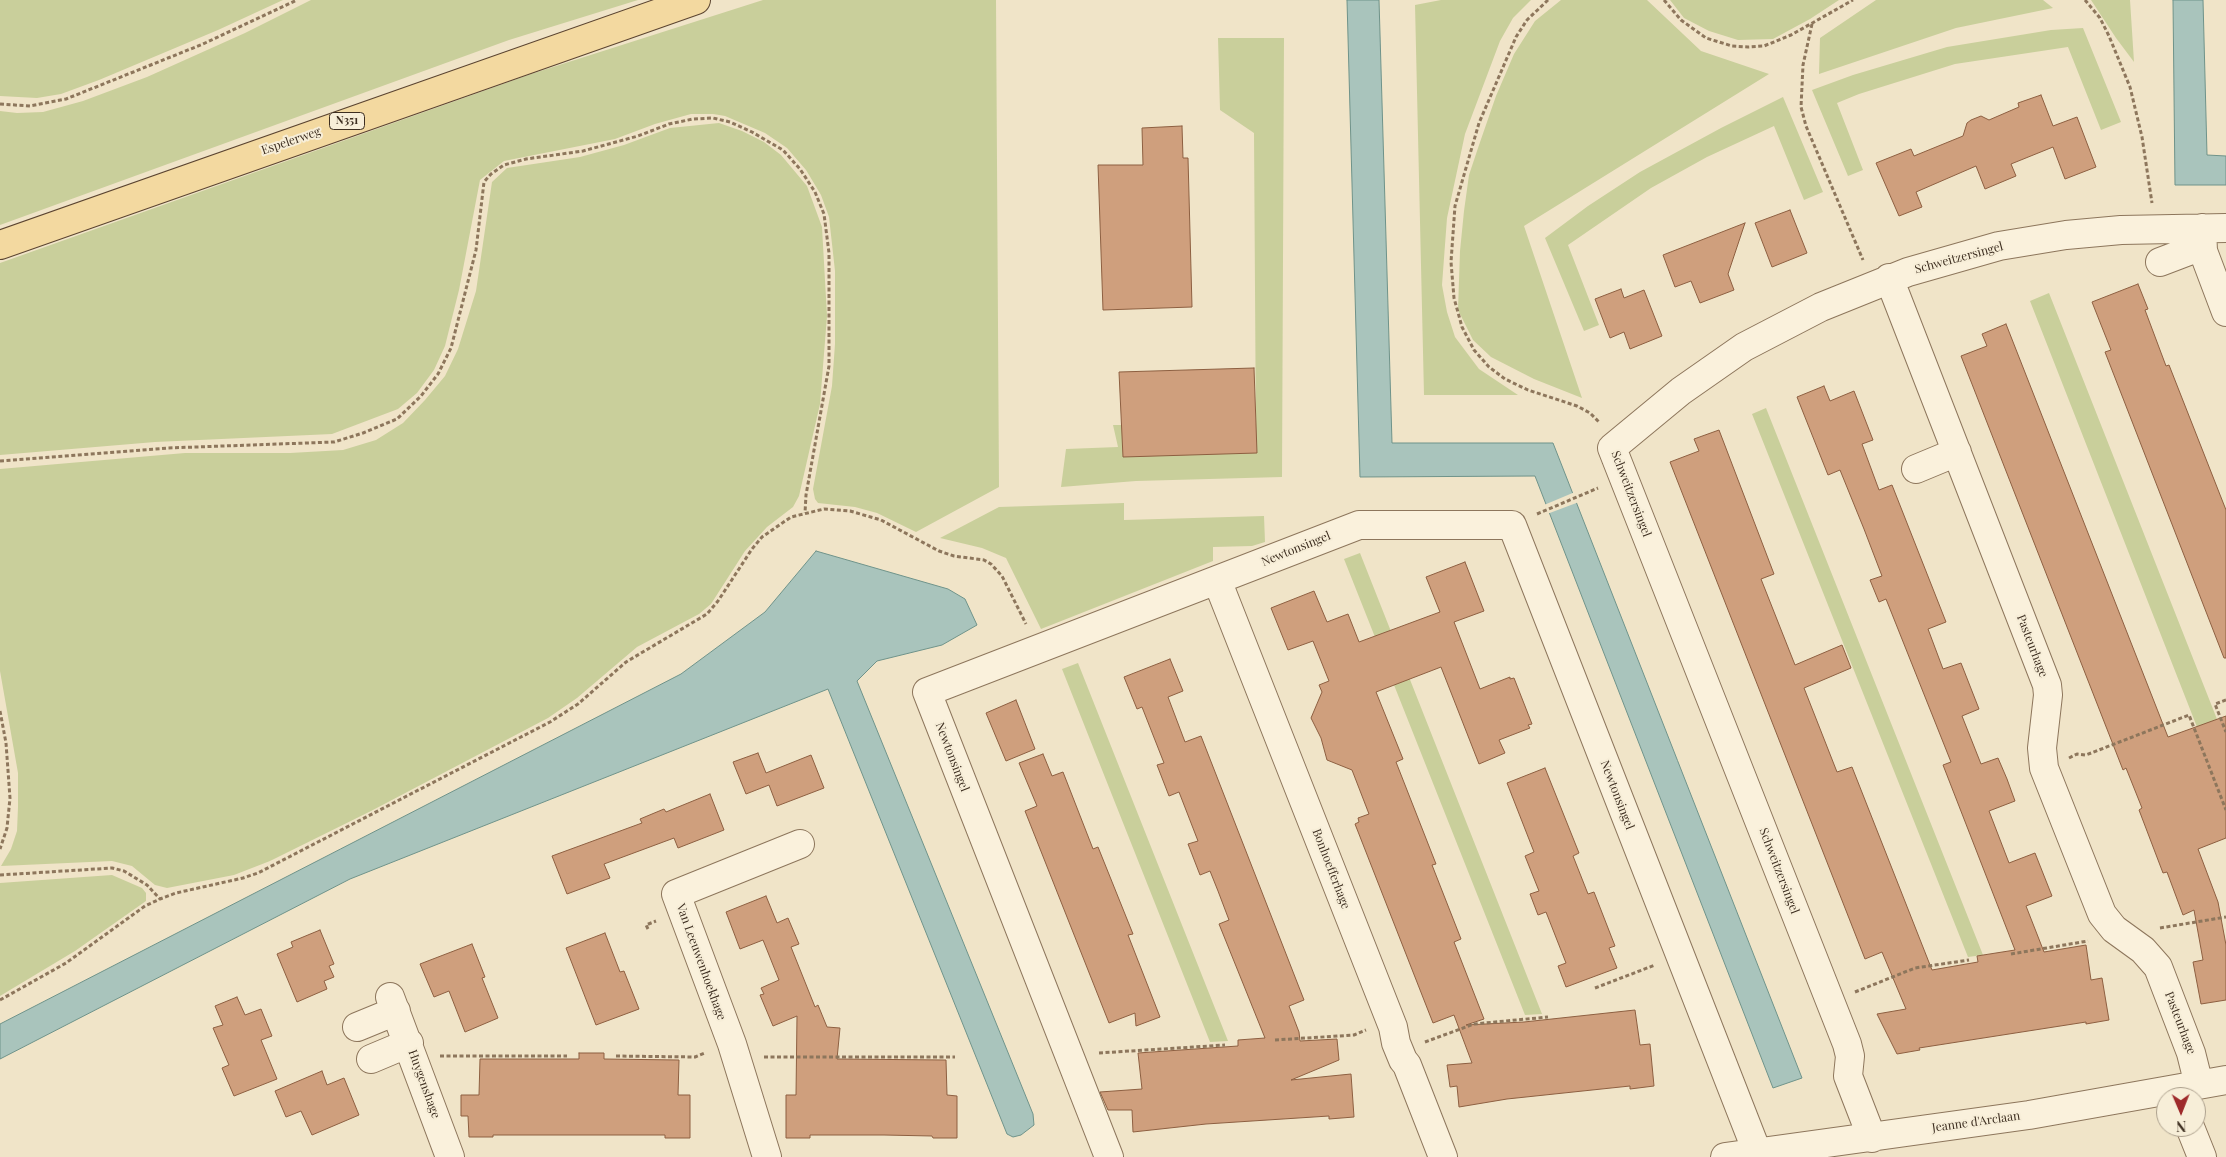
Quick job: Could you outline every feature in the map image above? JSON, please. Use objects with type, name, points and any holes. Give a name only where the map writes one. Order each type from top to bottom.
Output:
[{"type":"main road","name":"Espelerweg","points":[[0,245],[696,0]]},
{"type":"street","name":"Schweitzersingel","points":[[1872,1138],[1848,1076],[1850,1056],[1847,1044],[1612,448],[1681,391],[1744,348],[1795,319],[1889,278],[1961,256],[2033,240],[2121,230],[2210,234]]},
{"type":"street","points":[[2160,262],[2210,234],[2226,312]]},
{"type":"street","name":"Pasteurhage","points":[[1889,278],[2047,685],[2048,695],[2042,748],[2044,768],[2102,914],[2113,928],[2143,950],[2158,967],[2191,1053],[2187,1087]]},
{"type":"street","points":[[1916,469],[1957,452]]},
{"type":"street","name":"Newtonsingel","points":[[1109,1157],[927,692],[1359,525],[1512,525],[1759,1155]]},
{"type":"street","name":"Bonhoefferhage","points":[[1217,580],[1393,1027],[1396,1043],[1407,1065],[1443,1157]]},
{"type":"street","name":"Van Leeuwenhoekhage","points":[[768,1157],[732,1044],[676,894],[800,844]]},
{"type":"street","points":[[362,1019],[402,1021]]},
{"type":"street","points":[[371,1058],[402,1021]]},
{"type":"street","name":"Huygenshage","points":[[402,1021],[450,1157]]},
{"type":"street","name":"Jeanne d'Arclaan","points":[[2199,1087],[2226,1080]]},
{"type":"street","name":"Jeanne d'Arclaan","points":[[1725,1157],[1759,1155],[2156,1095]]},
{"type":"street","points":[[2194,1137],[2202,1157]]},
{"type":"path","points":[[0,104],[30,106],[66,99],[203,44],[297,0]]},
{"type":"path","points":[[1548,0],[1527,20],[1516,37],[1480,123],[1455,206],[1451,262],[1454,298],[1462,326],[1474,350],[1489,367],[1505,379],[1528,390],[1578,406],[1600,423]]},
{"type":"path","points":[[1664,0],[1681,20],[1694,31],[1706,38],[1732,46],[1764,46],[1791,35],[1853,0]]},
{"type":"path","points":[[2085,0],[2100,18],[2130,87],[2142,137],[2152,206]]},
{"type":"path","points":[[1812,24],[1803,65],[1801,107],[1806,126],[1863,260]]},
{"type":"path","points":[[0,461],[168,448],[334,442],[363,434],[397,418],[421,396],[438,374],[451,348],[476,250],[484,182],[491,174],[504,164],[583,151],[638,136],[669,124],[713,118],[730,122],[752,132],[783,150],[800,169],[815,192],[824,214],[829,253],[829,366],[806,496],[805,512]]},
{"type":"path","points":[[1530,516],[1599,488]]},
{"type":"path","points":[[0,1000],[66,963],[145,906],[176,893],[258,873],[550,722],[578,704],[633,657],[707,614],[762,537],[790,517],[805,512],[837,509],[864,514],[881,520],[939,551],[954,556],[984,560],[992,564],[1002,576],[1028,628]]},
{"type":"path","points":[[2226,700],[2215,704],[2226,732]]},
{"type":"path","points":[[0,710],[6,743],[10,798],[7,828],[0,849]]},
{"type":"path","points":[[2086,755],[2189,715],[2226,810]]},
{"type":"path","points":[[0,875],[112,868],[124,871],[147,885],[160,899]]},
{"type":"path","points":[[2154,930],[2226,917]]},
{"type":"path","points":[[2011,954],[2091,941]]},
{"type":"path","points":[[1854,993],[1915,968],[1969,960]]},
{"type":"path","points":[[1595,988],[1648,968]]},
{"type":"path","points":[[1421,1044],[1474,1024],[1548,1017]]},
{"type":"path","points":[[1275,1040],[1349,1035]]},
{"type":"path","points":[[1089,1053],[1225,1044]]},
{"type":"path","points":[[439,1056],[567,1056]]},
{"type":"path","points":[[616,1056],[691,1057]]},
{"type":"path","points":[[757,1057],[955,1057]]},
{"type":"green space","points":[[0,0],[283,0],[218,30],[99,80],[61,94],[37,98],[0,96]]},
{"type":"green space","points":[[311,0],[638,0],[509,40],[0,225],[0,111],[17,113],[43,112],[83,101],[147,77],[245,33]]},
{"type":"green space","points":[[763,0],[996,0],[999,487],[916,532],[877,513],[855,507],[818,503],[813,489],[832,386],[835,344],[835,271],[829,217],[821,195],[806,170],[787,148],[765,133],[725,116],[713,114],[691,114],[655,124],[615,139],[504,161],[480,180],[459,290],[445,346],[434,370],[417,393],[398,409],[332,434],[155,442],[0,455],[0,263],[531,74]]},
{"type":"green space","points":[[1441,0],[1531,0],[1513,18],[1500,41],[1465,134],[1447,218],[1442,285],[1447,312],[1455,337],[1479,369],[1518,395],[1424,395],[1415,5]]},
{"type":"green space","points":[[1561,0],[1647,0],[1701,51],[1769,74],[1524,226],[1582,398],[1534,379],[1491,357],[1473,340],[1458,310],[1460,251],[1469,175],[1496,96],[1514,54],[1535,21]]},
{"type":"green space","points":[[1670,0],[1839,0],[1810,19],[1773,39],[1738,40],[1709,31],[1684,18]]},
{"type":"green space","points":[[1876,0],[2043,0],[2053,8],[1956,28],[1819,74],[1820,38]]},
{"type":"green space","points":[[2091,0],[2130,0],[2134,62],[2116,38]]},
{"type":"green space","points":[[2083,28],[2121,122],[2101,130],[2068,47],[1955,64],[1859,94],[1837,103],[1863,170],[1848,176],[1812,90],[1853,75],[1947,47],[2051,30]]},
{"type":"green space","points":[[1218,38],[1284,38],[1282,477],[1136,481],[1061,487],[1066,449],[1118,447],[1113,425],[1227,425],[1256,444],[1254,133],[1220,110]]},
{"type":"green space","points":[[1783,97],[1823,192],[1804,200],[1774,126],[1707,157],[1651,188],[1568,245],[1599,325],[1584,331],[1545,238],[1588,206],[1640,172]]},
{"type":"green space","points":[[719,123],[742,131],[764,142],[781,155],[807,186],[822,227],[827,316],[820,404],[799,496],[793,507],[767,527],[745,551],[711,604],[699,614],[637,647],[577,698],[548,718],[371,811],[270,861],[234,875],[167,888],[155,885],[132,866],[112,861],[1,866],[11,849],[17,831],[18,773],[0,671],[0,469],[185,453],[290,453],[343,450],[376,440],[403,423],[445,376],[458,349],[476,291],[492,182],[507,168],[580,157],[624,145],[670,128]]},
{"type":"green space","points":[[2049,293],[2226,742],[2226,801],[2030,301]]},
{"type":"green space","points":[[1766,408],[1983,955],[1968,957],[1752,414]]},
{"type":"green space","points":[[1124,503],[1124,520],[1264,516],[1265,542],[1252,546],[1213,547],[1213,561],[1041,629],[1006,558],[982,548],[940,538],[999,507]]},
{"type":"green space","points":[[1360,553],[1542,1014],[1525,1015],[1344,559]]},
{"type":"green space","points":[[1078,663],[1228,1041],[1210,1042],[1062,669]]},
{"type":"green space","points":[[112,875],[142,888],[146,893],[146,901],[75,951],[0,996],[0,883]]},
{"type":"water","points":[[1347,0],[1379,0],[1392,443],[1553,443],[1802,1078],[1773,1088],[1535,476],[1360,477]]},
{"type":"water","points":[[2173,0],[2203,0],[2207,155],[2226,156],[2226,185],[2175,185]]},
{"type":"water","points":[[816,551],[948,589],[965,599],[977,625],[942,645],[877,661],[857,681],[1033,1114],[1034,1125],[1021,1135],[1013,1137],[1007,1134],[828,689],[350,879],[0,1059],[0,1024],[681,674],[765,612]]},
{"type":"pier","points":[[1575,492],[1579,502],[1547,514],[1544,505]]},
{"type":"building","points":[[2041,95],[2053,126],[2077,117],[2096,167],[2065,179],[2053,147],[2011,164],[2016,176],[1985,189],[1976,166],[1916,192],[1922,207],[1899,216],[1876,163],[1911,149],[1914,156],[1963,136],[1967,123],[1971,120],[1981,116],[1989,120],[2019,107],[2018,103]]},
{"type":"building","points":[[1182,126],[1183,158],[1188,158],[1192,307],[1103,310],[1098,165],[1143,165],[1142,128]]},
{"type":"building","points":[[1790,210],[1807,253],[1772,267],[1755,223]]},
{"type":"building","points":[[1745,223],[1728,274],[1734,290],[1700,303],[1691,281],[1675,287],[1663,255]]},
{"type":"building","points":[[2138,284],[2148,309],[2145,310],[2166,366],[2169,365],[2226,510],[2226,658],[2224,658],[2105,352],[2111,350],[2092,302]]},
{"type":"building","points":[[1621,289],[1624,298],[1644,290],[1662,336],[1630,349],[1624,332],[1610,338],[1595,299]]},
{"type":"building","points":[[2006,324],[2168,737],[2226,716],[2226,838],[2198,849],[2218,902],[2226,945],[2226,1000],[2201,1004],[2193,962],[2203,960],[2194,910],[2183,915],[2167,872],[2163,873],[2139,810],[2142,808],[2126,768],[2123,770],[1961,356],[1987,346],[1982,334]]},
{"type":"building","points":[[1254,368],[1257,453],[1123,457],[1119,372]]},
{"type":"building","points":[[1824,386],[1830,401],[1854,391],[1873,440],[1862,444],[1879,490],[1892,485],[1946,622],[1928,629],[1943,669],[1961,663],[1979,709],[1962,716],[1981,764],[1998,758],[2015,801],[1989,811],[2009,863],[2035,853],[2052,896],[2026,906],[2044,952],[2086,945],[2091,980],[2102,978],[2109,1020],[1919,1048],[1920,1050],[1897,1054],[1877,1014],[1906,1009],[1882,952],[1865,959],[1670,462],[1699,451],[1694,439],[1719,430],[1774,574],[1761,579],[1795,665],[1842,645],[1851,668],[1804,688],[1837,772],[1852,767],[1932,970],[1978,962],[1977,956],[2015,950],[1943,765],[1951,762],[1886,599],[1879,602],[1870,580],[1882,576],[1864,529],[1840,470],[1828,475],[1797,397]]},
{"type":"building","points":[[1465,562],[1484,611],[1454,622],[1480,689],[1510,677],[1510,679],[1514,678],[1532,724],[1528,725],[1530,728],[1499,740],[1505,753],[1479,764],[1441,667],[1376,692],[1403,759],[1396,762],[1436,864],[1432,865],[1461,939],[1454,942],[1484,1019],[1466,1025],[1524,1022],[1635,1010],[1640,1045],[1650,1044],[1654,1086],[1630,1089],[1630,1086],[1507,1099],[1459,1107],[1457,1086],[1450,1087],[1447,1065],[1472,1063],[1454,1015],[1433,1023],[1355,824],[1359,822],[1358,818],[1369,814],[1352,770],[1327,760],[1321,738],[1311,718],[1322,692],[1319,685],[1329,681],[1313,641],[1288,650],[1271,608],[1314,591],[1327,622],[1348,614],[1359,642],[1440,612],[1426,577]]},
{"type":"building","points":[[1170,659],[1183,691],[1168,697],[1185,742],[1201,736],[1304,1000],[1289,1006],[1299,1032],[1300,1041],[1337,1039],[1339,1060],[1291,1080],[1351,1074],[1354,1117],[1329,1119],[1329,1116],[1206,1124],[1133,1132],[1132,1110],[1108,1110],[1100,1092],[1142,1089],[1138,1053],[1238,1046],[1238,1040],[1265,1038],[1219,924],[1229,920],[1218,891],[1210,871],[1200,875],[1188,844],[1198,841],[1179,792],[1169,796],[1157,765],[1164,763],[1142,707],[1137,709],[1124,677]]},
{"type":"building","points":[[1016,700],[1035,749],[1006,761],[986,713]]},
{"type":"building","points":[[758,753],[766,773],[811,755],[824,788],[777,806],[769,785],[746,794],[733,762]]},
{"type":"building","points":[[1043,754],[1052,776],[1063,772],[1093,849],[1098,847],[1133,934],[1128,935],[1160,1017],[1136,1026],[1135,1013],[1109,1023],[1025,811],[1037,806],[1019,763]]},
{"type":"building","points":[[1545,768],[1579,853],[1573,856],[1588,894],[1594,892],[1615,946],[1609,948],[1617,968],[1566,987],[1558,966],[1566,963],[1546,912],[1538,915],[1530,894],[1539,891],[1525,856],[1534,852],[1507,783]]},
{"type":"building","points":[[710,794],[724,830],[678,848],[674,838],[604,864],[610,878],[567,894],[552,856],[642,823],[640,819],[664,809],[666,812]]},
{"type":"building","points":[[766,896],[777,923],[788,918],[799,944],[791,947],[815,1007],[818,1005],[827,1027],[840,1028],[837,1059],[946,1060],[947,1095],[957,1096],[957,1138],[884,1135],[810,1135],[810,1138],[786,1138],[786,1095],[796,1095],[797,1016],[773,1026],[760,995],[764,994],[761,988],[779,980],[763,940],[740,949],[726,912]]},
{"type":"building","points":[[320,930],[334,964],[329,966],[334,977],[324,981],[327,989],[297,1002],[277,954],[293,947],[291,942]]},
{"type":"building","points":[[605,933],[620,972],[624,971],[639,1009],[596,1025],[566,948]]},
{"type":"building","points":[[472,944],[485,977],[482,978],[498,1018],[465,1032],[449,991],[434,997],[420,964]]},
{"type":"building","points":[[237,997],[245,1015],[261,1009],[272,1036],[261,1040],[277,1079],[234,1096],[222,1068],[229,1065],[213,1028],[223,1025],[215,1006]]},
{"type":"building","points":[[579,1053],[604,1053],[604,1059],[679,1060],[678,1095],[690,1095],[690,1138],[665,1138],[665,1135],[493,1135],[493,1137],[469,1137],[468,1116],[461,1116],[461,1095],[479,1095],[480,1059],[579,1059]]},
{"type":"building","points":[[322,1071],[327,1085],[344,1078],[359,1115],[312,1135],[301,1111],[286,1117],[275,1091]]}]
